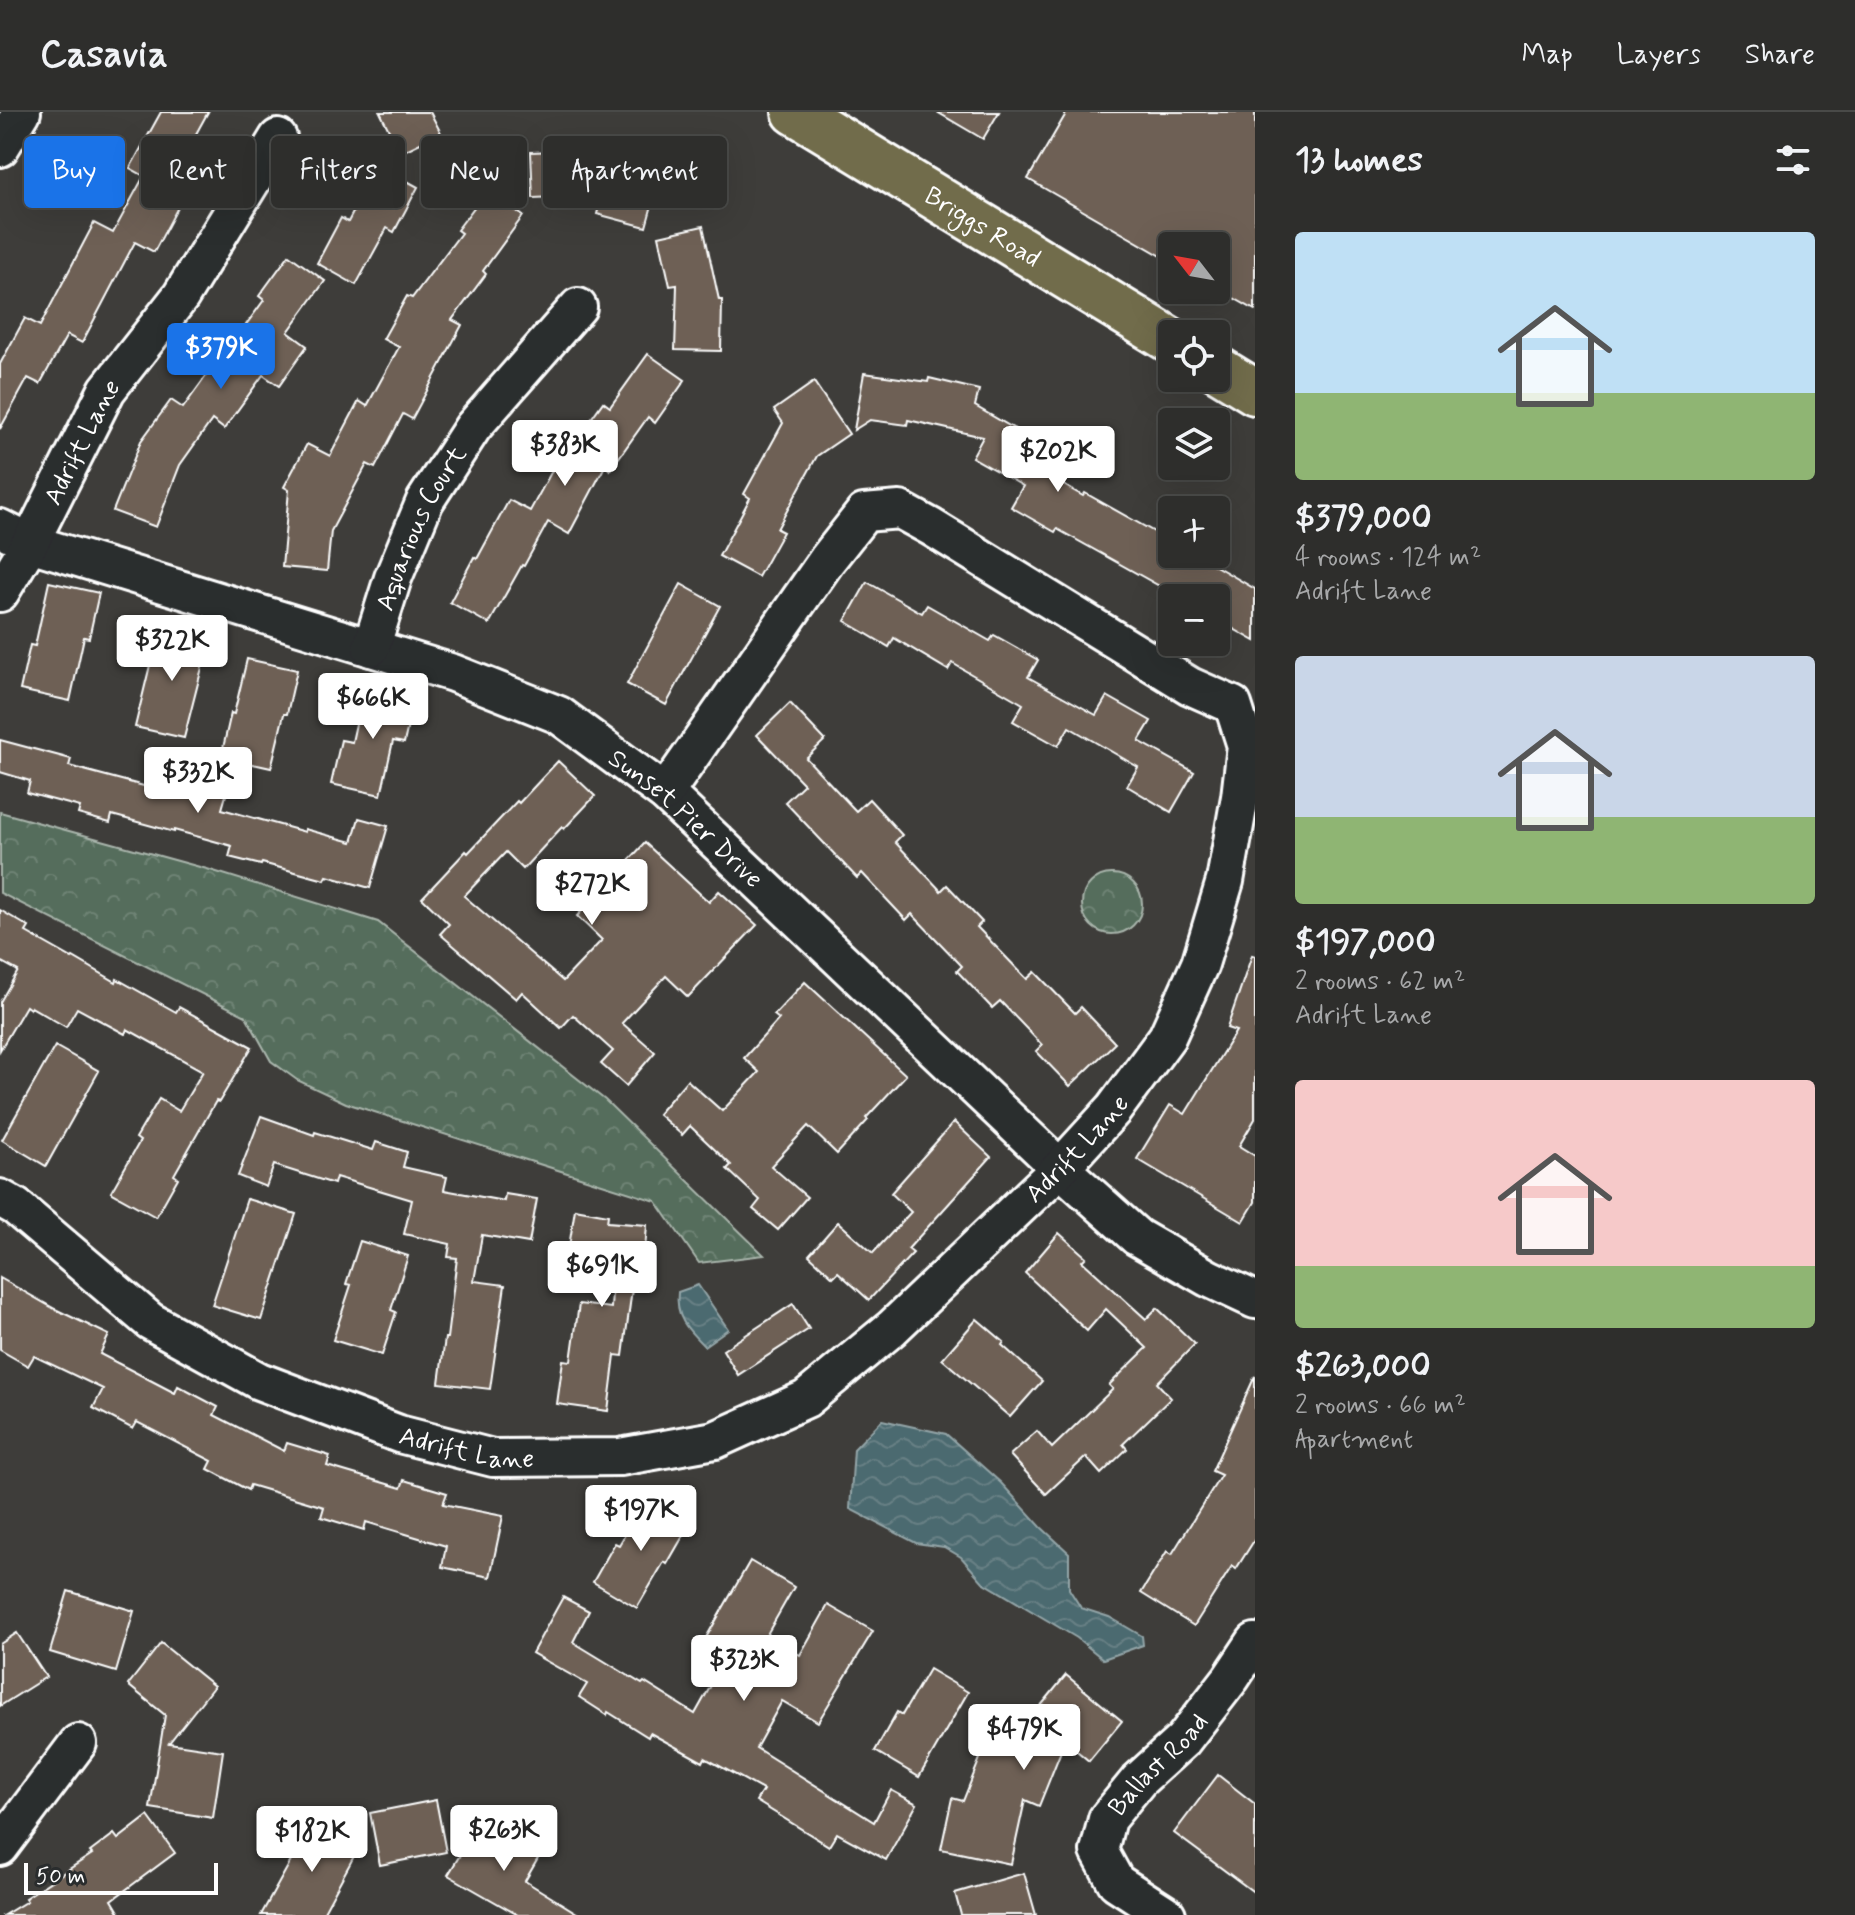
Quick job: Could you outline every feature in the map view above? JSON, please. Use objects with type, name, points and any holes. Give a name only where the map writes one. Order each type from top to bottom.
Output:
[{"type":"main road","name":"Briggs Road","points":[[795,112],[1158,332]]},
{"type":"main road","points":[[1230,377],[1255,392]]},
{"type":"street","points":[[0,148],[22,112]]},
{"type":"street","name":"Adrift Lane","points":[[0,593],[9,527],[107,390],[181,296],[271,149]]},
{"type":"street","name":"Aquarious Court","points":[[371,648],[393,578],[425,501],[473,427],[578,307]]},
{"type":"street","name":"Adrift Lane","points":[[0,1198],[16,1207],[150,1321],[259,1381],[399,1434],[493,1458],[620,1457],[715,1440],[806,1399],[892,1328],[1060,1168],[1114,1109],[1167,1037],[1200,964],[1225,881],[1246,746],[1233,705],[1190,686],[900,510],[864,513],[827,560],[665,793]]},
{"type":"street","name":"Sunset Pier Drive","points":[[9,527],[453,673],[559,715],[665,793],[1060,1168],[1137,1237],[1208,1278],[1255,1300]]},
{"type":"street","name":"Ballast Road","points":[[1167,1915],[1116,1882],[1099,1851],[1107,1819],[1139,1780],[1183,1740],[1255,1642]]},
{"type":"street","points":[[0,1847],[78,1743]]},
{"type":"green space","points":[[0,812],[207,869],[378,922],[605,1100],[764,1255],[699,1263],[656,1201],[346,1103],[297,1080],[271,1061],[246,1016],[0,893]]},
{"type":"green space","points":[[1112,874],[1123,876],[1133,883],[1140,893],[1140,915],[1133,925],[1123,932],[1112,934],[1101,932],[1091,925],[1084,915],[1082,904],[1084,893],[1091,883],[1101,876]]},
{"type":"water","points":[[698,1285],[728,1329],[704,1346],[692,1334],[678,1309],[678,1292]]},
{"type":"water","points":[[882,1420],[946,1434],[1001,1483],[1069,1553],[1069,1589],[1081,1608],[1109,1617],[1142,1636],[1143,1645],[1103,1659],[1077,1638],[983,1582],[961,1557],[944,1547],[916,1543],[850,1509],[854,1449]]},
{"type":"building","points":[[161,112],[208,112],[195,136],[148,136]]},
{"type":"building","points":[[380,112],[430,112],[441,133],[421,136],[421,143],[405,151],[405,136],[392,136]]},
{"type":"building","points":[[937,112],[999,112],[983,139]]},
{"type":"building","points":[[1067,112],[1255,112],[1255,310],[1230,296],[1230,232],[1158,232],[1158,254],[1028,179]]},
{"type":"building","points":[[141,148],[141,174],[130,168]]},
{"type":"building","points":[[531,152],[543,152],[543,198],[533,198]]},
{"type":"building","points":[[405,180],[418,187],[394,232],[387,228],[356,285],[317,263],[341,218],[348,222],[355,208],[405,208]]},
{"type":"building","points":[[141,182],[141,208],[177,208],[154,252],[135,242],[82,343],[67,335],[40,384],[28,378],[0,429],[0,364],[25,318],[40,326],[94,223],[113,233]]},
{"type":"building","points":[[474,208],[513,208],[523,216],[452,320],[462,325],[412,419],[403,414],[375,468],[367,464],[331,531],[327,571],[282,567],[289,490],[284,487],[307,444],[330,456],[359,401],[367,406],[399,347],[383,339],[407,296],[412,298],[461,233],[457,230]]},
{"type":"building","points":[[599,208],[651,208],[646,227],[597,214]]},
{"type":"building","points":[[703,226],[719,300],[722,300],[721,351],[675,350],[677,285],[670,286],[659,236]]},
{"type":"building","points":[[289,255],[325,281],[288,332],[307,346],[279,386],[263,375],[224,429],[212,420],[180,465],[156,527],[113,511],[141,441],[171,400],[183,408],[264,300],[259,296]]},
{"type":"building","points":[[648,354],[685,380],[655,423],[648,417],[610,470],[605,466],[569,534],[548,522],[489,624],[450,602],[509,500],[530,511],[554,467],[603,402],[610,407]]},
{"type":"building","points":[[864,373],[928,382],[929,378],[979,390],[975,406],[1039,443],[1027,464],[1158,534],[1158,568],[1219,568],[1255,589],[1255,641],[1230,627],[1230,584],[1158,585],[1011,507],[1023,486],[972,457],[983,437],[908,420],[907,425],[870,420],[854,430]]},
{"type":"building","points":[[814,382],[849,434],[817,456],[777,529],[783,532],[758,577],[719,556],[750,498],[744,494],[783,423],[774,410]]},
{"type":"building","points":[[49,582],[99,593],[89,638],[84,637],[70,701],[20,690],[30,645],[35,646]]},
{"type":"building","points":[[867,582],[922,613],[927,605],[990,641],[994,635],[1038,660],[1028,677],[1096,715],[1107,696],[1151,721],[1139,741],[1194,772],[1171,812],[1127,786],[1138,767],[1069,727],[1058,746],[1013,721],[1023,704],[952,663],[948,670],[894,638],[889,647],[845,621]]},
{"type":"building","points":[[681,584],[720,606],[666,705],[627,684]]},
{"type":"building","points":[[159,628],[209,640],[184,738],[135,727]]},
{"type":"building","points":[[247,659],[297,670],[271,768],[221,757]]},
{"type":"building","points":[[364,687],[414,699],[404,743],[393,741],[381,795],[331,784],[341,740],[352,742]]},
{"type":"building","points":[[790,703],[825,740],[806,758],[856,811],[869,799],[902,835],[895,842],[941,891],[947,885],[982,922],[977,927],[1027,979],[1035,972],[1075,1013],[1081,1007],[1115,1043],[1070,1086],[1036,1051],[1042,1045],[1000,1001],[992,1008],[957,971],[962,966],[912,914],[906,920],[862,873],[857,878],[785,802],[804,784],[757,735]]},
{"type":"building","points":[[0,740],[71,759],[69,766],[155,789],[163,760],[231,778],[222,809],[305,832],[305,829],[352,842],[359,818],[388,826],[370,888],[327,876],[325,880],[229,857],[232,846],[174,830],[112,815],[110,823],[78,814],[80,807],[27,793],[30,781],[0,772]]},
{"type":"building","points":[[558,761],[595,796],[523,869],[506,852],[464,896],[563,981],[602,940],[577,916],[645,843],[709,902],[719,891],[757,925],[688,997],[666,976],[622,1023],[655,1052],[626,1086],[601,1064],[613,1051],[573,1015],[561,1028],[522,992],[516,999],[440,934],[449,924],[422,898]]},
{"type":"building","points":[[0,910],[29,927],[26,932],[116,982],[117,979],[176,1012],[179,1007],[252,1047],[219,1102],[216,1101],[174,1175],[178,1178],[156,1217],[111,1192],[140,1141],[136,1138],[159,1099],[179,1111],[203,1071],[127,1029],[125,1034],[77,1008],[66,1027],[26,1006],[0,1050],[0,1002],[18,971],[0,961]]},
{"type":"building","points":[[1252,955],[1255,956],[1255,1119],[1239,1146],[1255,1156],[1255,1202],[1243,1222],[1137,1159],[1170,1105],[1185,1114],[1236,1031],[1227,1028]]},
{"type":"building","points":[[805,982],[906,1075],[837,1154],[808,1126],[771,1166],[807,1197],[778,1230],[753,1209],[760,1200],[727,1169],[731,1165],[690,1126],[682,1135],[658,1114],[687,1080],[722,1111],[759,1072],[744,1058],[779,1019],[774,1015]]},
{"type":"building","points":[[55,1046],[99,1071],[46,1166],[2,1140]]},
{"type":"building","points":[[261,1116],[314,1135],[315,1132],[373,1150],[376,1142],[407,1152],[403,1167],[447,1177],[444,1190],[504,1201],[505,1194],[537,1199],[529,1243],[482,1235],[474,1281],[505,1285],[490,1389],[439,1383],[457,1258],[448,1257],[450,1244],[404,1234],[412,1200],[336,1177],[334,1184],[274,1165],[266,1187],[238,1176]]},
{"type":"building","points":[[954,1122],[991,1157],[908,1249],[913,1253],[869,1300],[838,1272],[833,1277],[809,1255],[838,1222],[873,1253],[911,1212],[891,1193]]},
{"type":"building","points":[[247,1199],[296,1214],[261,1320],[212,1305]]},
{"type":"building","points":[[575,1209],[608,1215],[607,1222],[647,1225],[642,1289],[632,1289],[623,1356],[615,1355],[608,1411],[557,1404],[563,1360],[571,1361],[579,1304],[611,1308],[614,1260],[568,1253]]},
{"type":"building","points":[[1059,1233],[1086,1257],[1082,1261],[1146,1319],[1157,1308],[1195,1344],[1157,1383],[1171,1398],[1123,1444],[1127,1449],[1101,1474],[1086,1457],[1046,1494],[1010,1455],[1037,1431],[1052,1448],[1113,1389],[1109,1385],[1147,1348],[1106,1309],[1087,1331],[1025,1273]]},
{"type":"building","points":[[360,1241],[408,1256],[391,1310],[396,1312],[382,1355],[333,1340],[351,1285],[346,1284]]},
{"type":"building","points":[[0,1278],[109,1335],[100,1354],[175,1393],[178,1386],[218,1407],[214,1415],[284,1451],[287,1443],[330,1456],[327,1466],[401,1488],[404,1480],[447,1493],[443,1504],[503,1516],[490,1577],[442,1567],[446,1546],[366,1522],[364,1530],[321,1517],[324,1507],[250,1485],[248,1490],[208,1469],[212,1461],[137,1422],[133,1429],[93,1408],[103,1389],[34,1356],[28,1366],[0,1350]]},
{"type":"building","points":[[793,1304],[809,1329],[738,1375],[723,1350]]},
{"type":"building","points":[[977,1319],[1042,1381],[1010,1417],[942,1359]]},
{"type":"building","points":[[1255,1376],[1255,1539],[1236,1569],[1232,1566],[1194,1626],[1141,1593],[1167,1551],[1172,1554],[1221,1475],[1212,1471]]},
{"type":"building","points":[[646,1499],[690,1524],[637,1608],[593,1582],[615,1543],[619,1545]]},
{"type":"building","points":[[750,1561],[794,1587],[766,1636],[800,1655],[828,1605],[873,1631],[818,1722],[782,1701],[756,1748],[874,1822],[891,1790],[917,1804],[886,1860],[837,1833],[829,1846],[756,1801],[763,1790],[705,1758],[703,1762],[650,1733],[648,1737],[579,1697],[587,1684],[532,1653],[563,1597],[589,1611],[573,1642],[695,1714],[723,1664],[699,1650]]},
{"type":"building","points":[[68,1591],[134,1611],[116,1672],[50,1652]]},
{"type":"building","points":[[17,1633],[46,1677],[0,1706],[0,1644]]},
{"type":"building","points":[[161,1643],[214,1686],[169,1743],[223,1751],[213,1818],[150,1808],[165,1715],[128,1685]]},
{"type":"building","points":[[929,1669],[968,1692],[919,1777],[875,1751],[897,1712],[902,1715]]},
{"type":"building","points":[[1066,1675],[1122,1721],[1089,1761],[1065,1741],[1039,1806],[1025,1800],[1011,1864],[941,1849],[952,1798],[963,1801],[991,1731],[1013,1740]]},
{"type":"building","points":[[1218,1775],[1255,1804],[1255,1893],[1174,1833]]},
{"type":"building","points":[[436,1800],[446,1852],[380,1865],[370,1813]]},
{"type":"building","points":[[148,1816],[175,1853],[112,1900],[121,1915],[4,1915],[92,1854],[90,1852],[114,1834],[118,1839]]},
{"type":"building","points":[[481,1820],[540,1855],[525,1881],[580,1915],[518,1915],[448,1875]]},
{"type":"building","points":[[313,1821],[359,1847],[322,1915],[261,1915]]},
{"type":"building","points":[[1024,1873],[1036,1915],[961,1915],[955,1893]]}]
